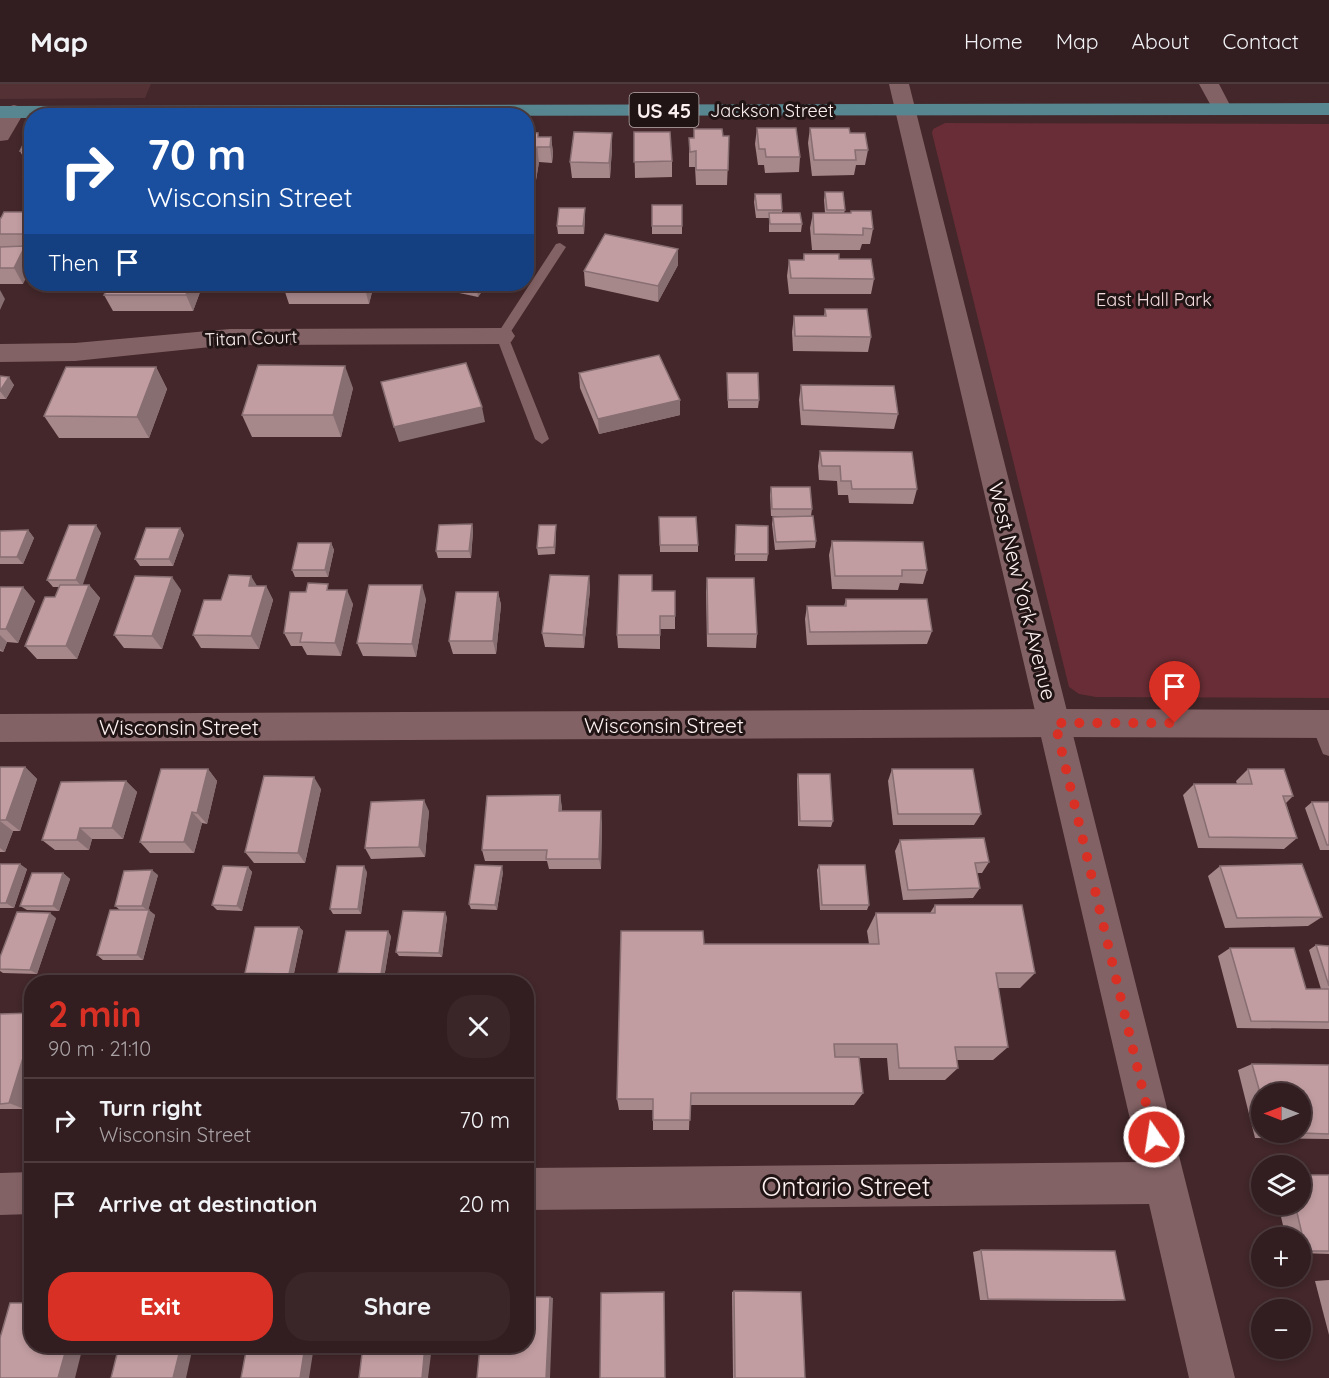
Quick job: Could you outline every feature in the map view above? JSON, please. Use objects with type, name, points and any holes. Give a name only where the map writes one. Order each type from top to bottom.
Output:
[{"type":"main road","name":"Jackson Street","points":[[534,111],[1329,109]]},
{"type":"main road","name":"Jackson Street","points":[[7,112],[24,112]]},
{"type":"street","name":"West New York Avenue","points":[[899,84],[1212,1378]]},
{"type":"street","points":[[1209,84],[1222,109]]},
{"type":"street","points":[[0,135],[7,112]]},
{"type":"street","name":"Titan Court","points":[[0,353],[75,352],[230,337],[502,336]]},
{"type":"street","name":"Wisconsin Street","points":[[0,728],[1055,723],[1326,732]]},
{"type":"street","name":"Ontario Street","points":[[534,1189],[1165,1184]]},
{"type":"street","points":[[0,1194],[24,1193]]},
{"type":"lane","points":[[534,287],[560,247]]},
{"type":"lane","points":[[531,291],[502,336],[542,439]]},
{"type":"shaded area","points":[[0,84],[151,84],[145,98],[0,99]]},
{"type":"green space","name":"East Hall Park","points":[[945,123],[1329,124],[1329,698],[1096,697],[1079,694],[1069,687],[932,133],[933,129]]},
{"type":"building","points":[[757,128],[796,128],[800,157],[766,157],[765,149],[759,149]]},
{"type":"building","points":[[810,128],[849,128],[850,133],[865,133],[868,150],[855,150],[856,160],[814,160]]},
{"type":"building","points":[[694,129],[722,129],[723,136],[729,136],[728,170],[696,170],[696,151],[690,152],[689,138],[694,138]]},
{"type":"building","points":[[574,132],[612,133],[609,163],[570,162]]},
{"type":"building","points":[[634,132],[670,132],[672,161],[634,162]]},
{"type":"building","points":[[534,133],[538,133],[538,137],[551,137],[550,147],[537,147],[535,164]]},
{"type":"building","points":[[825,192],[843,192],[845,210],[827,210]]},
{"type":"building","points":[[755,194],[781,194],[782,210],[757,210]]},
{"type":"building","points":[[652,205],[682,205],[682,226],[652,226]]},
{"type":"building","points":[[559,208],[585,208],[583,226],[557,226]]},
{"type":"building","points":[[851,211],[871,211],[873,229],[863,228],[863,235],[814,234],[813,213],[851,213]]},
{"type":"building","points":[[4,212],[24,212],[24,234],[0,234],[1,218]]},
{"type":"building","points":[[769,213],[800,213],[802,224],[770,224]]},
{"type":"building","points":[[605,234],[678,249],[658,286],[584,271]]},
{"type":"building","points":[[24,246],[14,268],[0,268],[0,247]]},
{"type":"building","points":[[804,254],[839,254],[839,259],[871,259],[874,279],[791,278],[789,260],[804,260]]},
{"type":"building","points":[[106,291],[187,291],[186,295],[104,295]]},
{"type":"building","points":[[825,309],[867,309],[871,337],[795,336],[794,316],[826,316]]},
{"type":"building","points":[[659,355],[680,400],[598,419],[579,373]]},
{"type":"building","points":[[466,363],[482,407],[394,427],[381,382]]},
{"type":"building","points":[[258,365],[345,366],[333,415],[242,415]]},
{"type":"building","points":[[66,367],[156,367],[137,417],[44,416]]},
{"type":"building","points":[[727,373],[758,373],[759,400],[728,400]]},
{"type":"building","points":[[0,376],[9,377],[0,391]]},
{"type":"building","points":[[801,385],[894,386],[898,414],[803,410]]},
{"type":"building","points":[[820,451],[912,452],[917,489],[852,489],[851,481],[841,481],[840,466],[822,466]]},
{"type":"building","points":[[771,487],[810,487],[812,509],[772,509]]},
{"type":"building","points":[[813,516],[816,541],[776,542],[773,517]]},
{"type":"building","points":[[659,517],[696,517],[698,545],[660,545]]},
{"type":"building","points":[[472,524],[469,551],[436,551],[439,525]]},
{"type":"building","points":[[69,525],[96,525],[76,580],[47,580]]},
{"type":"building","points":[[539,525],[556,525],[554,547],[537,548]]},
{"type":"building","points":[[736,525],[768,526],[768,554],[735,554]]},
{"type":"building","points":[[146,528],[180,528],[169,559],[135,559]]},
{"type":"building","points":[[28,530],[17,557],[0,557],[0,531]]},
{"type":"building","points":[[832,541],[923,542],[927,570],[902,570],[902,576],[835,576]]},
{"type":"building","points":[[298,543],[331,543],[325,570],[292,570]]},
{"type":"building","points":[[229,575],[251,576],[249,586],[266,586],[251,636],[193,635],[204,600],[221,600]]},
{"type":"building","points":[[550,575],[589,576],[583,635],[542,633]]},
{"type":"building","points":[[619,575],[652,575],[652,591],[675,591],[675,616],[660,616],[660,635],[617,635]]},
{"type":"building","points":[[135,576],[172,577],[152,636],[114,635]]},
{"type":"building","points":[[707,578],[754,578],[757,634],[708,634]]},
{"type":"building","points":[[308,583],[328,584],[327,590],[347,590],[335,643],[300,642],[302,633],[284,633],[290,592],[306,592]]},
{"type":"building","points":[[60,585],[89,585],[66,646],[25,646],[45,597],[55,597]]},
{"type":"building","points":[[369,585],[422,585],[412,644],[357,643]]},
{"type":"building","points":[[0,587],[23,587],[6,629],[0,629]]},
{"type":"building","points":[[456,592],[498,592],[493,641],[449,641]]},
{"type":"building","points":[[846,599],[927,599],[932,631],[810,632],[807,606],[846,606]]},
{"type":"building","points":[[0,767],[25,767],[6,820],[0,820]]},
{"type":"building","points":[[161,769],[208,769],[197,813],[192,812],[184,842],[140,842]]},
{"type":"building","points":[[892,769],[973,769],[981,814],[898,814]]},
{"type":"building","points":[[1248,769],[1284,769],[1293,796],[1283,796],[1297,838],[1209,837],[1194,784],[1252,784]]},
{"type":"building","points":[[798,774],[830,774],[833,821],[800,821]]},
{"type":"building","points":[[264,776],[314,777],[298,853],[245,852]]},
{"type":"building","points":[[126,781],[112,828],[80,828],[77,840],[42,840],[61,782]]},
{"type":"building","points":[[560,795],[559,811],[601,811],[599,859],[546,859],[547,850],[482,850],[487,796]]},
{"type":"building","points":[[424,800],[419,847],[365,848],[371,802]]},
{"type":"building","points":[[1312,802],[1329,802],[1329,845],[1327,845]]},
{"type":"building","points":[[984,838],[989,862],[975,863],[980,888],[908,890],[900,840]]},
{"type":"building","points":[[0,864],[20,864],[6,903],[0,903]]},
{"type":"building","points":[[1302,864],[1322,917],[1237,918],[1220,866]]},
{"type":"building","points":[[475,865],[502,866],[495,905],[469,904]]},
{"type":"building","points":[[819,865],[865,865],[869,905],[822,905]]},
{"type":"building","points":[[223,866],[248,867],[237,906],[212,905]]},
{"type":"building","points":[[337,866],[364,866],[358,909],[330,909]]},
{"type":"building","points":[[152,870],[142,906],[115,906],[124,871]]},
{"type":"building","points":[[32,873],[63,873],[53,906],[20,906]]},
{"type":"building","points":[[935,905],[1022,905],[1035,973],[996,973],[1008,1047],[955,1047],[958,1068],[899,1068],[897,1044],[834,1044],[835,1057],[859,1057],[863,1093],[691,1093],[690,1120],[653,1120],[653,1099],[617,1099],[621,931],[703,931],[704,944],[879,944],[876,913],[935,913]]},
{"type":"building","points":[[110,910],[149,910],[137,955],[97,955]]},
{"type":"building","points":[[403,911],[445,912],[439,953],[396,952]]},
{"type":"building","points":[[17,912],[50,913],[30,970],[0,969],[0,957]]},
{"type":"building","points":[[255,927],[299,927],[289,974],[245,973]]},
{"type":"building","points":[[346,931],[388,931],[381,974],[338,973]]},
{"type":"building","points":[[1316,945],[1329,946],[1329,986]]},
{"type":"building","points":[[1230,948],[1294,948],[1306,989],[1329,989],[1329,1022],[1251,1021]]},
{"type":"building","points":[[24,1013],[24,1055],[9,1103],[0,1104],[0,1014]]},
{"type":"building","points":[[1252,1064],[1329,1065],[1329,1134],[1311,1133],[1311,1083],[1257,1083]]},
{"type":"building","points":[[1311,1175],[1329,1175],[1329,1251],[1311,1251],[1311,1227],[1300,1227],[1298,1215],[1311,1215]]},
{"type":"building","points":[[981,1250],[1115,1251],[1125,1300],[988,1299]]},
{"type":"building","points":[[734,1291],[801,1292],[805,1378],[735,1378]]},
{"type":"building","points":[[664,1292],[665,1378],[600,1378],[601,1293]]},
{"type":"building","points":[[534,1297],[550,1297],[546,1378],[477,1378],[479,1353],[534,1353]]},
{"type":"building","points":[[10,1303],[24,1303],[24,1353],[65,1353],[58,1378],[0,1378],[0,1338]]},
{"type":"building","points":[[117,1353],[179,1353],[173,1378],[111,1378]]},
{"type":"building","points":[[246,1353],[304,1353],[300,1378],[241,1378]]},
{"type":"building","points":[[362,1353],[424,1353],[422,1378],[359,1378]]},
{"type":"route","points":[[1154,1137],[1055,723],[1175,723]]}]
